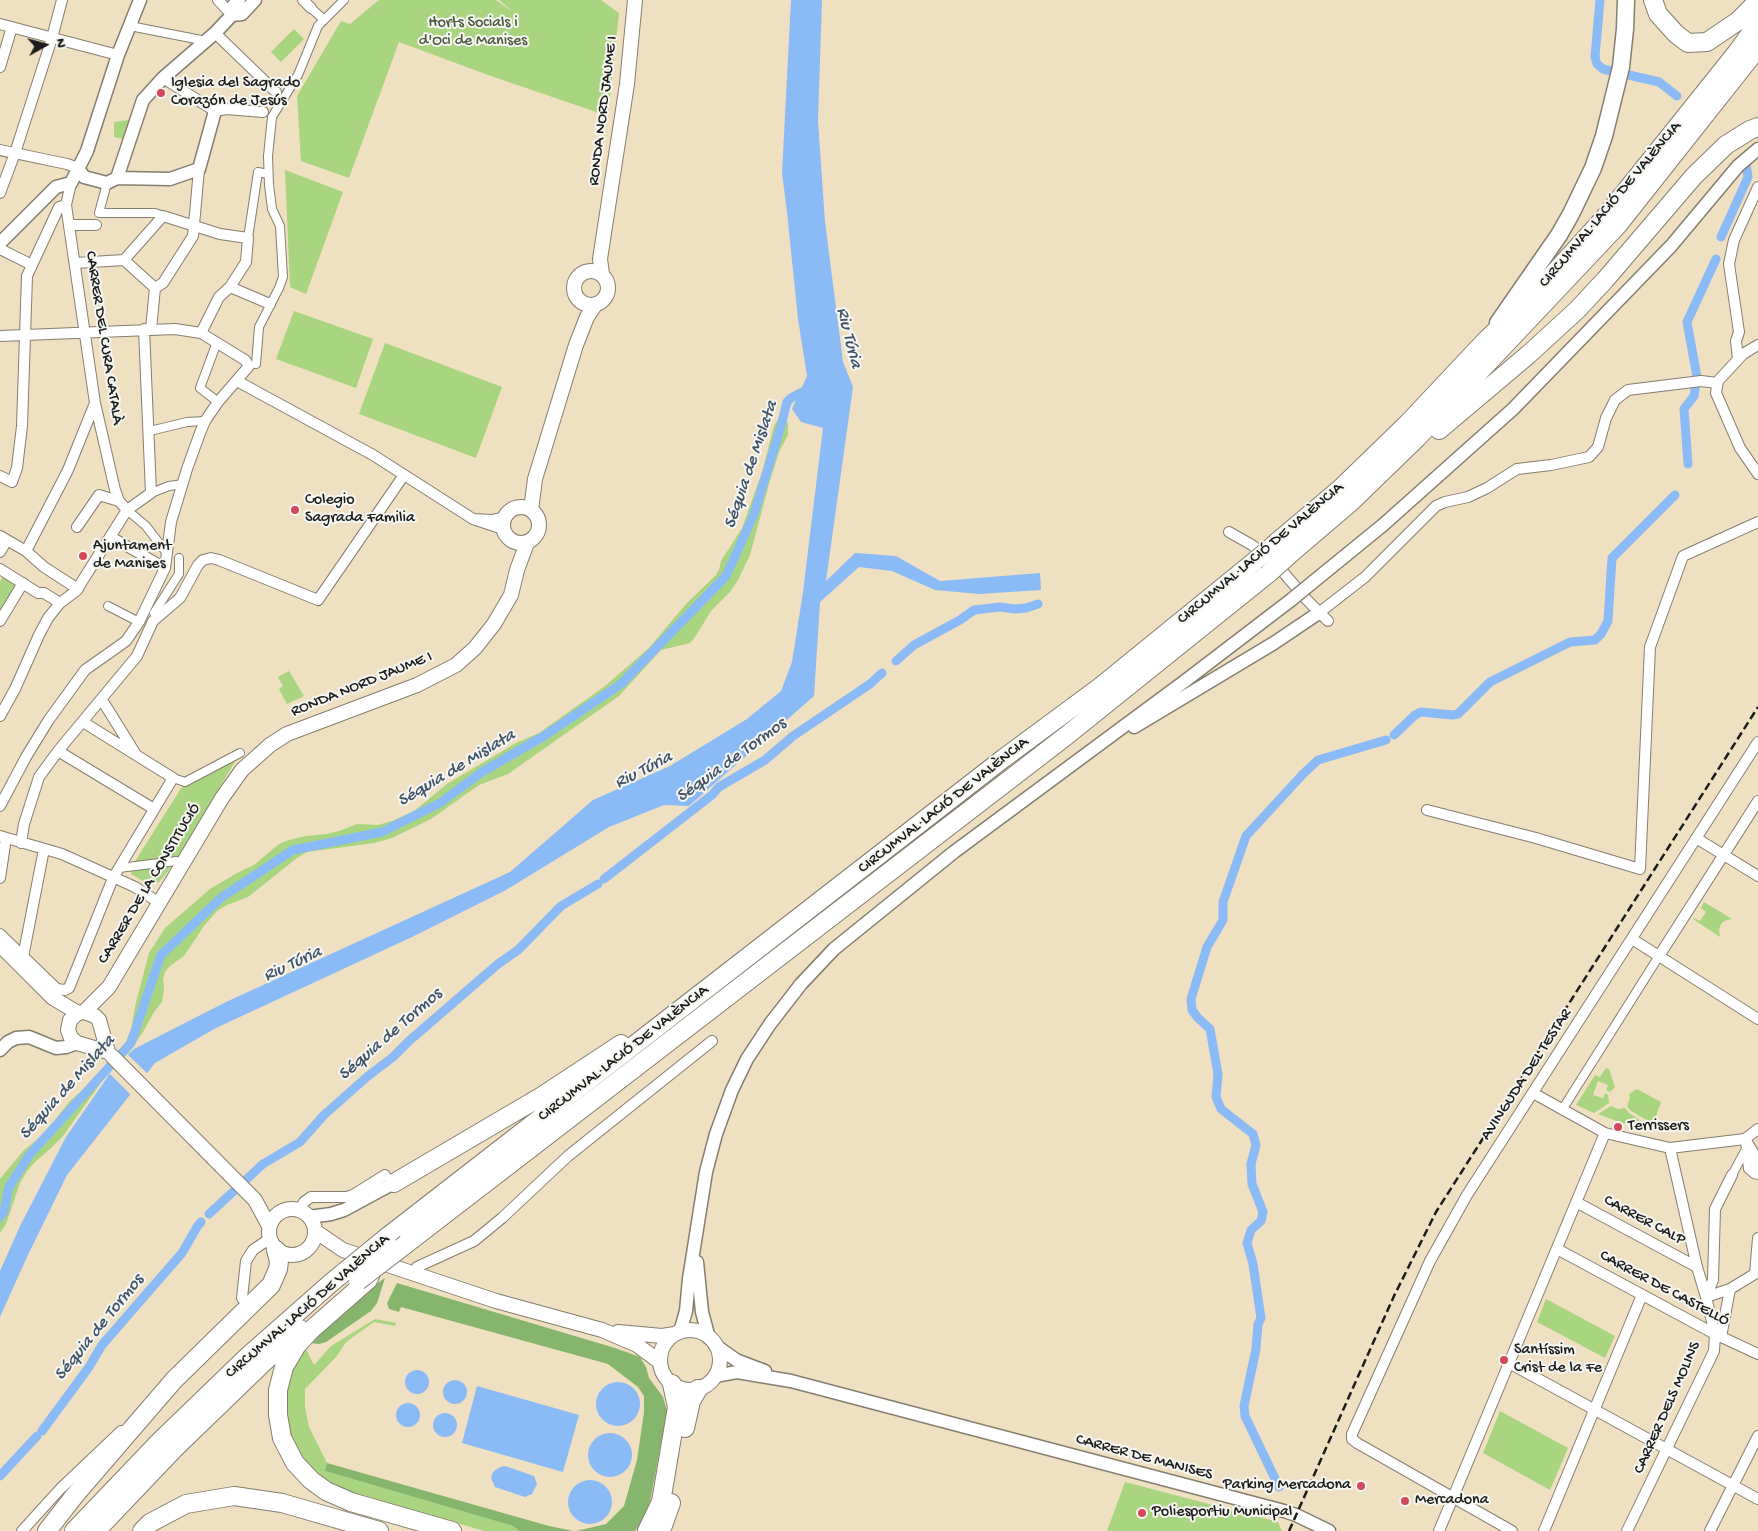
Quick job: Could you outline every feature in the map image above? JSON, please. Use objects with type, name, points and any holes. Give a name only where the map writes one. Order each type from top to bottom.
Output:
[{"type":"highway","points":[[1487,339],[1559,235],[1593,168],[1621,67],[1626,0]]},
{"type":"highway","points":[[1653,0],[1658,14],[1676,34],[1688,43],[1707,42],[1738,21],[1758,1]]},
{"type":"highway","name":"CIRCUMVAL·LACIÓ DE VALÈNCIA","points":[[74,1531],[160,1441],[228,1376],[332,1282],[387,1237],[1004,758],[1100,686],[1340,489],[1407,424],[1487,339],[1533,296],[1605,217],[1758,24]]},
{"type":"highway","name":"CIRCUMVAL·LACIÓ DE VALÈNCIA","points":[[96,1531],[175,1448],[305,1324],[360,1284],[372,1270],[1066,736],[1269,573],[1350,503],[1417,438],[1618,224],[1758,48]]},
{"type":"highway","points":[[1350,503],[1396,467],[1529,354],[1577,310],[1694,176],[1726,145],[1758,127]]},
{"type":"highway","points":[[389,1179],[542,1096],[647,1026],[789,926]]},
{"type":"highway","points":[[47,1531],[174,1380],[271,1285],[278,1269],[278,1261],[272,1238]]},
{"type":"highway","points":[[360,1284],[297,1345],[284,1367],[278,1390],[278,1415],[282,1438],[295,1464],[311,1480],[326,1491],[350,1502],[452,1531]]},
{"type":"highway","points":[[647,1531],[661,1502],[677,1407],[672,1384]]},
{"type":"highway","points":[[661,1531],[672,1502],[690,1401],[698,1389]]},
{"type":"highway","points":[[142,1531],[150,1523],[186,1504],[234,1496],[282,1503],[378,1531]]},
{"type":"main road","name":"RONDA NORD JAUME I","points":[[602,274],[600,259],[627,84],[635,0]]},
{"type":"main road","name":"RONDA NORD JAUME I","points":[[583,272],[592,258],[605,226]]},
{"type":"main road","points":[[531,510],[535,478],[576,345],[587,318],[595,305],[607,294],[608,283],[602,274],[593,271],[583,272],[574,284],[574,292],[578,299],[585,304],[595,305]]},
{"type":"main road","points":[[576,345],[578,299]]},
{"type":"main road","points":[[507,518],[518,507],[531,510],[538,517],[539,530],[537,536],[521,543],[505,535],[507,518],[535,478]]},
{"type":"main road","name":"RONDA NORD JAUME I","points":[[222,798],[242,770],[270,745],[287,734],[417,685],[456,665],[475,648],[494,624],[511,595],[521,543]]},
{"type":"main road","name":"CARRER DE LA CONSTITUCIÓ","points":[[81,1012],[108,987],[222,798]]},
{"type":"main road","points":[[0,945],[81,1012],[90,1013],[100,1025],[110,1054]]},
{"type":"main road","name":"CARRER DE LA CONSTITUCIÓ","points":[[100,1025],[108,987]]},
{"type":"main road","points":[[59,994],[75,1037],[110,1054],[255,1200],[272,1238],[288,1256],[301,1254],[307,1250],[315,1238],[314,1223],[305,1213],[294,1208],[282,1210],[276,1214],[272,1238]]},
{"type":"main road","points":[[75,1037],[70,1020],[81,1012]]},
{"type":"main road","points":[[75,1037],[96,1040],[100,1025]]},
{"type":"main road","points":[[255,1200],[282,1210]]},
{"type":"main road","points":[[315,1231],[343,1250]]},
{"type":"main road","points":[[307,1250],[318,1248],[343,1250],[496,1301],[602,1330],[637,1345],[660,1362],[666,1378],[672,1384],[682,1389],[698,1389],[708,1384],[715,1376],[720,1360],[712,1341],[698,1332],[662,1336],[602,1330]]},
{"type":"main road","points":[[660,1362],[664,1346],[678,1333]]},
{"type":"street","points":[[0,193],[16,153],[62,0]]},
{"type":"street","name":"CARRER DEL CURA CATALÀ","points":[[127,510],[119,501],[115,490],[95,403],[66,205],[71,183],[87,151],[118,55],[140,0]]},
{"type":"street","points":[[218,0],[232,15]]},
{"type":"street","points":[[239,0],[233,6],[232,15],[211,37],[163,78],[143,100],[99,213],[155,213],[220,234],[248,238]]},
{"type":"street","points":[[232,15],[242,14],[255,0]]},
{"type":"street","points":[[303,0],[323,20]]},
{"type":"street","points":[[0,806],[26,757],[74,684],[85,670],[126,641],[141,618],[165,568],[171,522],[187,469],[206,421],[218,402],[252,365],[258,327],[283,277],[280,226],[272,209],[268,174],[267,114],[280,95],[298,75],[318,26],[344,0]]},
{"type":"street","points":[[0,24],[118,55]]},
{"type":"street","points":[[130,26],[211,37],[280,95]]},
{"type":"street","points":[[0,67],[12,28]]},
{"type":"street","points":[[163,78],[216,111],[226,109],[267,114]]},
{"type":"street","points":[[151,492],[147,329],[156,288],[168,276],[193,236],[199,169],[216,111]]},
{"type":"street","points":[[678,1333],[686,1311],[689,1279],[706,1172],[716,1134],[732,1090],[747,1059],[770,1024],[801,984],[834,949],[954,852],[1291,600],[1383,525],[1513,409],[1671,246],[1738,166],[1758,149]]},
{"type":"street","points":[[0,150],[67,164],[78,168],[84,177],[112,181],[170,179],[199,169]]},
{"type":"street","points":[[201,333],[219,296],[230,286],[246,262],[258,172],[268,174]]},
{"type":"street","points":[[0,243],[56,187],[71,183]]},
{"type":"street","points":[[1741,357],[1736,341],[1739,332],[1730,264],[1734,240],[1758,187]]},
{"type":"street","points":[[0,476],[12,482],[17,468],[22,426],[27,276],[60,207],[66,205]]},
{"type":"street","points":[[124,260],[163,216]]},
{"type":"street","points":[[69,225],[96,225]]},
{"type":"street","points":[[0,249],[32,265]]},
{"type":"street","points":[[76,263],[124,260],[156,288]]},
{"type":"street","points":[[230,286],[270,304]]},
{"type":"street","points":[[0,336],[175,328],[201,333],[252,365]]},
{"type":"street","points":[[1717,388],[1741,357],[1756,346],[1745,340],[1739,332]]},
{"type":"street","points":[[217,342],[200,388],[218,402]]},
{"type":"street","points":[[237,381],[373,455],[473,519],[492,520],[507,518]]},
{"type":"street","points":[[1102,742],[1132,728],[1274,643],[1324,617],[1436,506],[1487,488],[1517,469],[1551,465],[1589,457],[1598,447],[1606,418],[1615,400],[1628,390],[1698,382],[1717,388]]},
{"type":"street","points":[[1717,388],[1740,448],[1758,474]]},
{"type":"street","points":[[26,551],[68,470],[95,403]]},
{"type":"street","points":[[154,430],[187,422],[206,421]]},
{"type":"street","points":[[108,606],[141,618],[154,617],[180,598],[198,565],[203,560],[211,558],[318,600],[404,475]]},
{"type":"street","points":[[0,716],[3,702],[23,674],[48,618],[60,603],[78,589],[127,510],[151,492],[183,484]]},
{"type":"street","points":[[77,527],[99,494],[119,501]]},
{"type":"street","points":[[127,510],[146,526],[166,552]]},
{"type":"street","points":[[1427,810],[1536,838],[1640,869],[1650,647],[1683,556],[1758,522]]},
{"type":"street","points":[[1229,532],[1252,545],[1283,572],[1324,617]]},
{"type":"street","points":[[112,534],[165,568]]},
{"type":"street","points":[[0,552],[3,538],[26,551],[44,567],[78,589]]},
{"type":"street","points":[[21,843],[24,824],[39,777],[58,751],[137,656],[154,617],[179,574],[179,558]]},
{"type":"street","points":[[2,573],[38,593],[44,593],[60,603]]},
{"type":"street","points":[[0,621],[23,584]]},
{"type":"street","points":[[102,700],[136,756]]},
{"type":"street","points":[[83,722],[173,778],[185,782],[240,753]]},
{"type":"street","points":[[118,744],[124,735]]},
{"type":"street","name":"AVINGUDA DEL TESTAR","points":[[1453,1498],[1352,1439],[1352,1434],[1430,1261],[1467,1195],[1758,742]]},
{"type":"street","points":[[58,751],[154,810]]},
{"type":"street","points":[[0,934],[57,989],[59,994],[70,988],[113,878],[173,778]]},
{"type":"street","points":[[1562,1110],[1758,801]]},
{"type":"street","points":[[0,878],[3,837],[62,854],[135,888],[158,902]]},
{"type":"street","points":[[1696,838],[1758,876]]},
{"type":"street","points":[[23,957],[44,849]]},
{"type":"street","points":[[119,868],[176,861]]},
{"type":"street","points":[[1632,939],[1758,1020]]},
{"type":"street","points":[[0,1050],[8,1042],[16,1038],[29,1037],[42,1043],[51,1043],[75,1037]]},
{"type":"street","points":[[413,1274],[417,1267],[474,1241],[502,1218],[568,1156],[712,1042]]},
{"type":"street","points":[[1533,1093],[1605,1133],[1670,1148],[1750,1150]]},
{"type":"street","points":[[1758,1129],[1750,1150],[1748,1169],[1758,1175]]},
{"type":"street","points":[[1439,1530],[1605,1133]]},
{"type":"street","name":"CARRER DELS MOLINS","points":[[1670,1148],[1697,1267],[1718,1336]]},
{"type":"street","points":[[1750,1150],[1758,1167]]},
{"type":"street","points":[[1706,1297],[1713,1280],[1715,1209],[1732,1175],[1750,1150]]},
{"type":"street","points":[[389,1179],[344,1210],[331,1214],[305,1213],[304,1202],[310,1197],[353,1195],[389,1179]]},
{"type":"street","name":"CARRER CALP","points":[[1576,1202],[1697,1267]]},
{"type":"street","points":[[696,1235],[698,1288],[702,1312],[712,1341],[736,1360],[790,1381]]},
{"type":"street","points":[[242,1298],[246,1261],[253,1250],[272,1238]]},
{"type":"street","points":[[1706,1297],[1730,1289],[1757,1273],[1758,1238]]},
{"type":"street","name":"CARRER DE CASTELLÓ","points":[[1557,1249],[1718,1336],[1758,1354]]},
{"type":"street","name":"CARRER DELS MOLINS","points":[[1628,1531],[1714,1351],[1730,1289]]},
{"type":"street","points":[[1544,1531],[1642,1295]]},
{"type":"street","points":[[1509,1363],[1758,1499]]},
{"type":"street","points":[[715,1376],[737,1372],[790,1381]]},
{"type":"street","points":[[22,1531],[61,1488],[174,1380]]},
{"type":"street","name":"CARRER DE MANISES","points":[[790,1381],[1042,1448],[1125,1468],[1296,1515],[1312,1527],[1329,1531]]},
{"type":"street","points":[[1710,1531],[1758,1436]]},
{"type":"street","points":[[1453,1498],[1512,1531]]},
{"type":"green space","name":"Horts Socials i d'Oci de Manises","points":[[379,0],[496,0],[514,13],[499,0],[601,0],[619,13],[608,116],[399,42],[349,178],[301,161],[297,96],[341,21],[350,24]]},
{"type":"green space","points":[[294,29],[304,39],[281,62],[271,52]]},
{"type":"green space","points":[[129,120],[123,139],[114,137],[114,122]]},
{"type":"green space","points":[[285,170],[343,192],[306,294],[290,287]]},
{"type":"green space","points":[[294,311],[373,339],[356,388],[276,359]]},
{"type":"green space","points":[[385,343],[502,387],[476,458],[359,414]]},
{"type":"green space","points":[[783,418],[788,423],[788,435],[779,452],[750,555],[730,592],[711,611],[690,643],[661,650],[619,696],[508,774],[479,785],[431,819],[392,838],[374,843],[307,852],[248,897],[217,911],[204,926],[184,956],[165,972],[162,1002],[129,1053],[105,1077],[63,1136],[27,1171],[20,1183],[6,1224],[0,1233],[0,1179],[24,1150],[44,1134],[69,1102],[104,1071],[125,1044],[131,1029],[149,953],[165,928],[210,889],[254,865],[279,844],[306,836],[339,831],[357,824],[378,825],[414,811],[447,784],[516,743],[539,733],[605,686],[649,648],[686,604],[716,575],[721,561],[742,528],[762,472],[774,426],[777,421]]},
{"type":"green space","points":[[4,575],[20,585],[0,618],[0,582]]},
{"type":"green space","points":[[289,671],[304,696],[287,704],[279,689],[283,686],[278,677]]},
{"type":"green space","points":[[240,753],[176,861],[159,882],[148,884],[131,874],[132,866],[185,782]]},
{"type":"green space","points":[[1704,902],[1732,919],[1721,924],[1719,929],[1720,937],[1693,919],[1700,921],[1706,912],[1701,908]]},
{"type":"green space","points":[[1606,1068],[1609,1069],[1615,1087],[1610,1092],[1606,1090],[1608,1085],[1598,1081],[1593,1095],[1603,1098],[1605,1093],[1608,1095],[1609,1103],[1594,1113],[1576,1105],[1595,1075],[1600,1077]]},
{"type":"green space","points":[[1637,1089],[1661,1102],[1653,1124],[1631,1111],[1627,1106],[1630,1098],[1629,1094]]},
{"type":"green space","points":[[1611,1106],[1618,1109],[1625,1108],[1629,1113],[1653,1129],[1622,1123],[1598,1114]]},
{"type":"green space","points":[[385,1278],[377,1303],[371,1311],[326,1342],[319,1344],[310,1343],[320,1331],[367,1290]]},
{"type":"green space","points":[[397,1283],[640,1357],[646,1367],[649,1378],[663,1397],[667,1411],[650,1502],[642,1522],[635,1531],[576,1531],[606,1524],[624,1506],[637,1460],[644,1412],[644,1396],[638,1387],[608,1364],[401,1307],[399,1312],[389,1309],[387,1303]]},
{"type":"green space","points":[[1546,1299],[1615,1336],[1605,1358],[1537,1322]]},
{"type":"green space","points":[[375,1319],[396,1323],[395,1326],[374,1322],[346,1342],[337,1356],[305,1389],[305,1407],[309,1427],[327,1463],[325,1471],[513,1526],[519,1531],[484,1531],[348,1491],[331,1485],[305,1462],[289,1432],[286,1415],[285,1397],[295,1362],[305,1347],[314,1365],[331,1346]]},
{"type":"green space","points":[[1500,1411],[1568,1448],[1550,1490],[1483,1453]]},
{"type":"green space","points":[[327,1463],[549,1526],[574,1531],[519,1531],[513,1526],[325,1471]]},
{"type":"green space","points":[[1125,1482],[1278,1522],[1282,1531],[1107,1531]]},
{"type":"water","points":[[791,0],[822,0],[818,121],[825,222],[843,362],[853,387],[826,581],[855,553],[896,556],[940,581],[1040,573],[1041,590],[979,594],[935,590],[892,571],[859,567],[820,602],[814,696],[689,806],[664,805],[609,827],[506,890],[412,937],[216,1028],[155,1063],[67,1175],[0,1317],[0,1271],[21,1224],[66,1137],[111,1072],[134,1049],[226,1002],[510,872],[593,800],[670,766],[747,719],[781,691],[792,662],[803,592],[823,428],[801,422],[792,409],[807,376],[798,319],[782,173]]},
{"type":"water","points":[[417,1370],[426,1373],[429,1382],[426,1391],[417,1394],[408,1391],[405,1382],[408,1373]]},
{"type":"water","points":[[455,1380],[464,1383],[467,1392],[464,1401],[455,1404],[446,1401],[443,1392],[446,1383]]},
{"type":"water","points":[[618,1382],[630,1386],[636,1392],[640,1404],[636,1416],[630,1422],[618,1426],[606,1422],[600,1416],[596,1404],[600,1392],[606,1386]]},
{"type":"water","points":[[477,1386],[579,1415],[563,1472],[462,1443]]},
{"type":"water","points":[[408,1403],[417,1406],[420,1415],[417,1424],[408,1427],[399,1424],[396,1415],[399,1406]]},
{"type":"water","points":[[445,1413],[454,1416],[457,1425],[454,1434],[445,1437],[436,1434],[433,1425],[436,1416]]},
{"type":"water","points":[[610,1433],[622,1437],[628,1443],[632,1455],[628,1467],[622,1473],[610,1477],[598,1473],[592,1467],[588,1455],[592,1443],[598,1437]]},
{"type":"water","points":[[505,1466],[534,1476],[537,1484],[532,1494],[525,1497],[495,1487],[491,1478],[493,1472]]},
{"type":"water","points":[[590,1480],[602,1484],[608,1490],[612,1502],[608,1514],[602,1520],[590,1524],[578,1520],[572,1514],[568,1502],[572,1490],[578,1484]]},
{"type":"pier","points":[[126,1053],[149,1075],[132,1096],[108,1072]]},
{"type":"waterway","points":[[1600,0],[1595,57],[1597,64],[1603,69],[1659,82],[1677,96]]},
{"type":"waterway","points":[[1721,237],[1748,177],[1746,163]]},
{"type":"waterway","points":[[1688,464],[1684,409],[1694,396],[1697,377],[1687,322],[1716,259]]},
{"type":"waterway","name":"Séquia de Mislata","points":[[0,1217],[4,1211],[9,1187],[30,1154],[131,1043],[161,955],[222,897],[293,850],[382,832],[440,803],[482,772],[544,736],[621,684],[726,576],[754,514],[787,402],[808,389]]},
{"type":"waterway","points":[[1394,735],[1415,715],[1421,712],[1458,714],[1490,682],[1570,642],[1595,640],[1601,634],[1608,621],[1612,558],[1675,495]]},
{"type":"waterway","name":"Séquia de Tormos","points":[[896,661],[914,645],[960,620],[974,610],[1000,607],[1026,608],[1038,604]]},
{"type":"waterway","name":"Séquia de Tormos","points":[[604,879],[712,795],[719,787],[765,760],[793,736],[870,684],[882,673]]},
{"type":"waterway","points":[[1279,1487],[1245,1416],[1244,1406],[1256,1349],[1258,1324],[1261,1318],[1253,1264],[1247,1243],[1251,1230],[1261,1221],[1263,1212],[1252,1184],[1251,1164],[1256,1145],[1253,1134],[1221,1109],[1216,1097],[1218,1074],[1210,1029],[1192,1010],[1191,999],[1207,947],[1223,920],[1223,902],[1246,836],[1318,760],[1386,740]]},
{"type":"waterway","name":"Séquia de Tormos","points":[[209,1214],[263,1164],[300,1142],[324,1115],[498,964],[518,950],[561,906],[598,884]]},
{"type":"waterway","name":"Séquia de Tormos","points":[[42,1431],[89,1367],[102,1345],[182,1253],[201,1222]]},
{"type":"waterway","name":"Séquia de Tormos","points":[[0,1476],[37,1436]]},
{"type":"railway","points":[[1289,1531],[1394,1296],[1436,1212],[1758,707]]},
{"type":"place","name":"Iglesia del Sagrado Corazón de Jesús","points":[[161,93]]},
{"type":"place","name":"Colegio Sagrada Familia","points":[[295,510]]},
{"type":"place","name":"Ajuntament de Manises","points":[[83,556]]},
{"type":"place","name":"Terrissers","points":[[1618,1127]]},
{"type":"place","name":"Santíssim Crist de la Fe","points":[[1504,1360]]},
{"type":"place","name":"Parking Mercadona","points":[[1361,1486]]},
{"type":"place","name":"Mercadona","points":[[1405,1501]]},
{"type":"place","name":"Poliesportiu Municipal","points":[[1142,1513]]},
{"type":"water label","name":"Riu Túria","points":[[848,338]]},
{"type":"water label","name":"Riu Túria","points":[[644,771]]},
{"type":"water label","name":"Riu Túria","points":[[293,965]]}]
